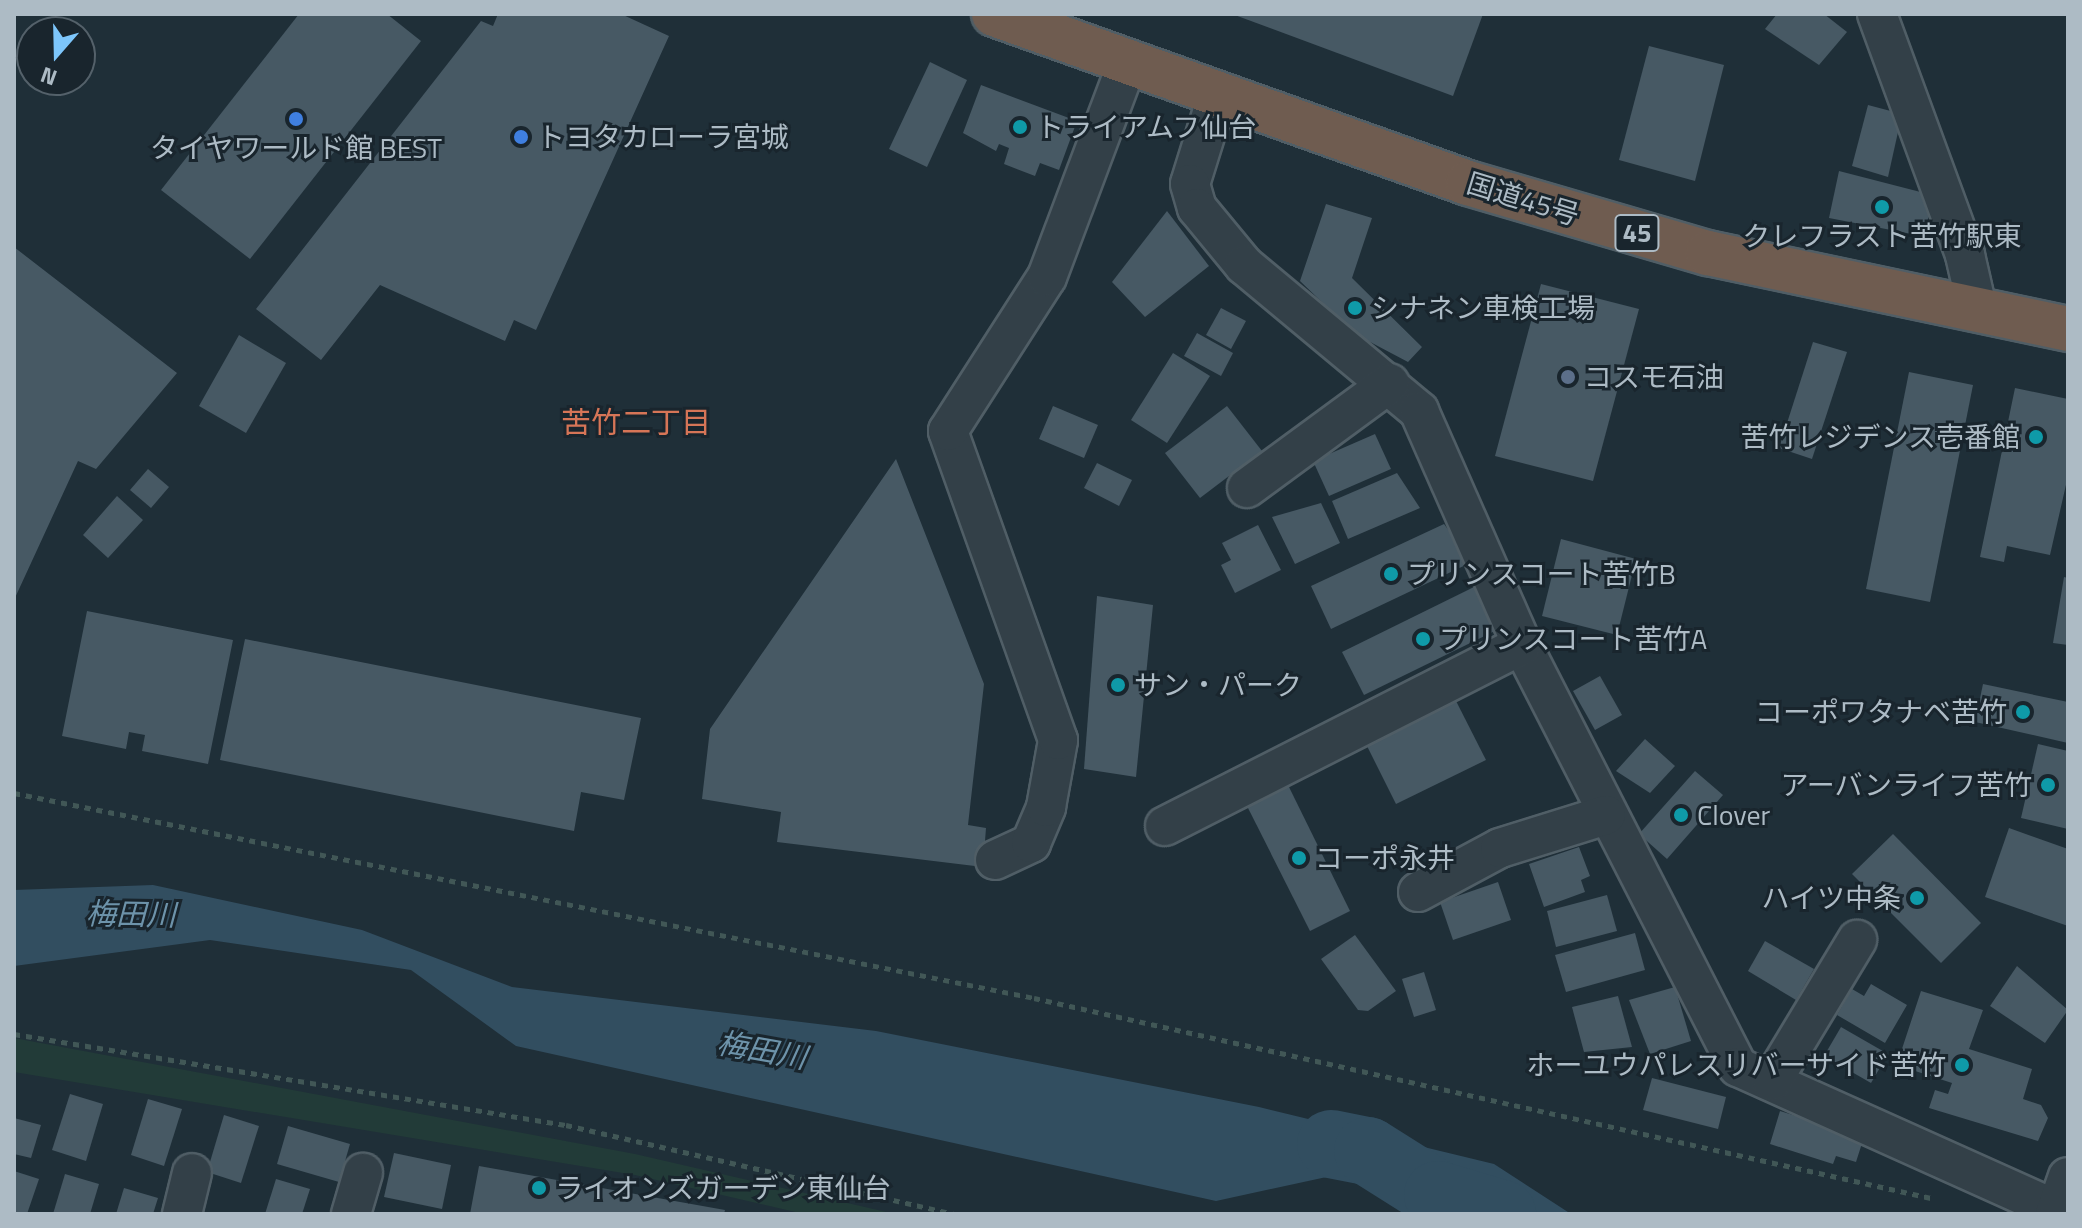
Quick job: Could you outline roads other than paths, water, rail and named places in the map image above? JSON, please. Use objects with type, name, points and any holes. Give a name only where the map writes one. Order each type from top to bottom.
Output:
[{"type":"highway","name":"国道45号","points":[[994,14],[1468,183],[1708,253],[2068,329]]},
{"type":"street","points":[[1877,14],[1965,255],[1978,312]]},
{"type":"street","points":[[995,860],[1031,843],[1046,807],[1058,740],[948,431],[1047,277],[1128,62]]},
{"type":"street","points":[[1218,94],[1190,184],[1197,208],[1244,265],[1390,383],[1419,411],[1522,645],[1606,815],[1738,1067],[2061,1204]]},
{"type":"street","points":[[1247,488],[1390,383]]},
{"type":"street","points":[[1165,826],[1522,645]]},
{"type":"street","points":[[1418,892],[1500,848],[1606,815]]},
{"type":"street","points":[[1772,1081],[1857,940]]},
{"type":"street","points":[[182,1214],[192,1173]]},
{"type":"street","points":[[351,1214],[363,1173]]},
{"type":"water","points":[[153,885],[362,930],[512,987],[876,1031],[1259,1107],[1494,1164],[1571,1214],[1515,1214],[1482,1189],[1345,1173],[1216,1201],[516,1046],[411,970],[210,940],[14,966],[14,890]]},
{"type":"waterway","name":"梅田川","points":[[1331,1144],[1368,1151],[1438,1195],[1502,1214]]},
{"type":"place","name":"タイヤワールド館 BEST","points":[[296,119]]},
{"type":"place","name":"トライアムフ仙台","points":[[1020,127]]},
{"type":"place","name":"トヨタカローラ宮城","points":[[521,137]]},
{"type":"place","name":"クレフラスト苦竹駅東","points":[[1882,207]]},
{"type":"place","name":"シナネン車検工場","points":[[1355,308]]},
{"type":"place","name":"コスモ石油","points":[[1568,377]]},
{"type":"place","name":"苦竹レジデンス壱番館","points":[[2036,437]]},
{"type":"place","name":"プリンスコート苦竹B","points":[[1391,574]]},
{"type":"place","name":"プリンスコート苦竹A","points":[[1423,639]]},
{"type":"place","name":"サン・パーク","points":[[1118,685]]},
{"type":"place","name":"コーポワタナベ苦竹","points":[[2023,712]]},
{"type":"place","name":"アーバンライフ苦竹","points":[[2048,785]]},
{"type":"place","name":"Clover","points":[[1681,815]]},
{"type":"place","name":"コーポ永井","points":[[1299,858]]},
{"type":"place","name":"ハイツ中条","points":[[1917,898]]},
{"type":"place","name":"ホーユウパレスリバーサイド苦竹","points":[[1962,1065]]},
{"type":"place","name":"ライオンズガーデン東仙台","points":[[539,1188]]},
{"type":"district","name":"苦竹二丁目","points":[[636,422]]}]
